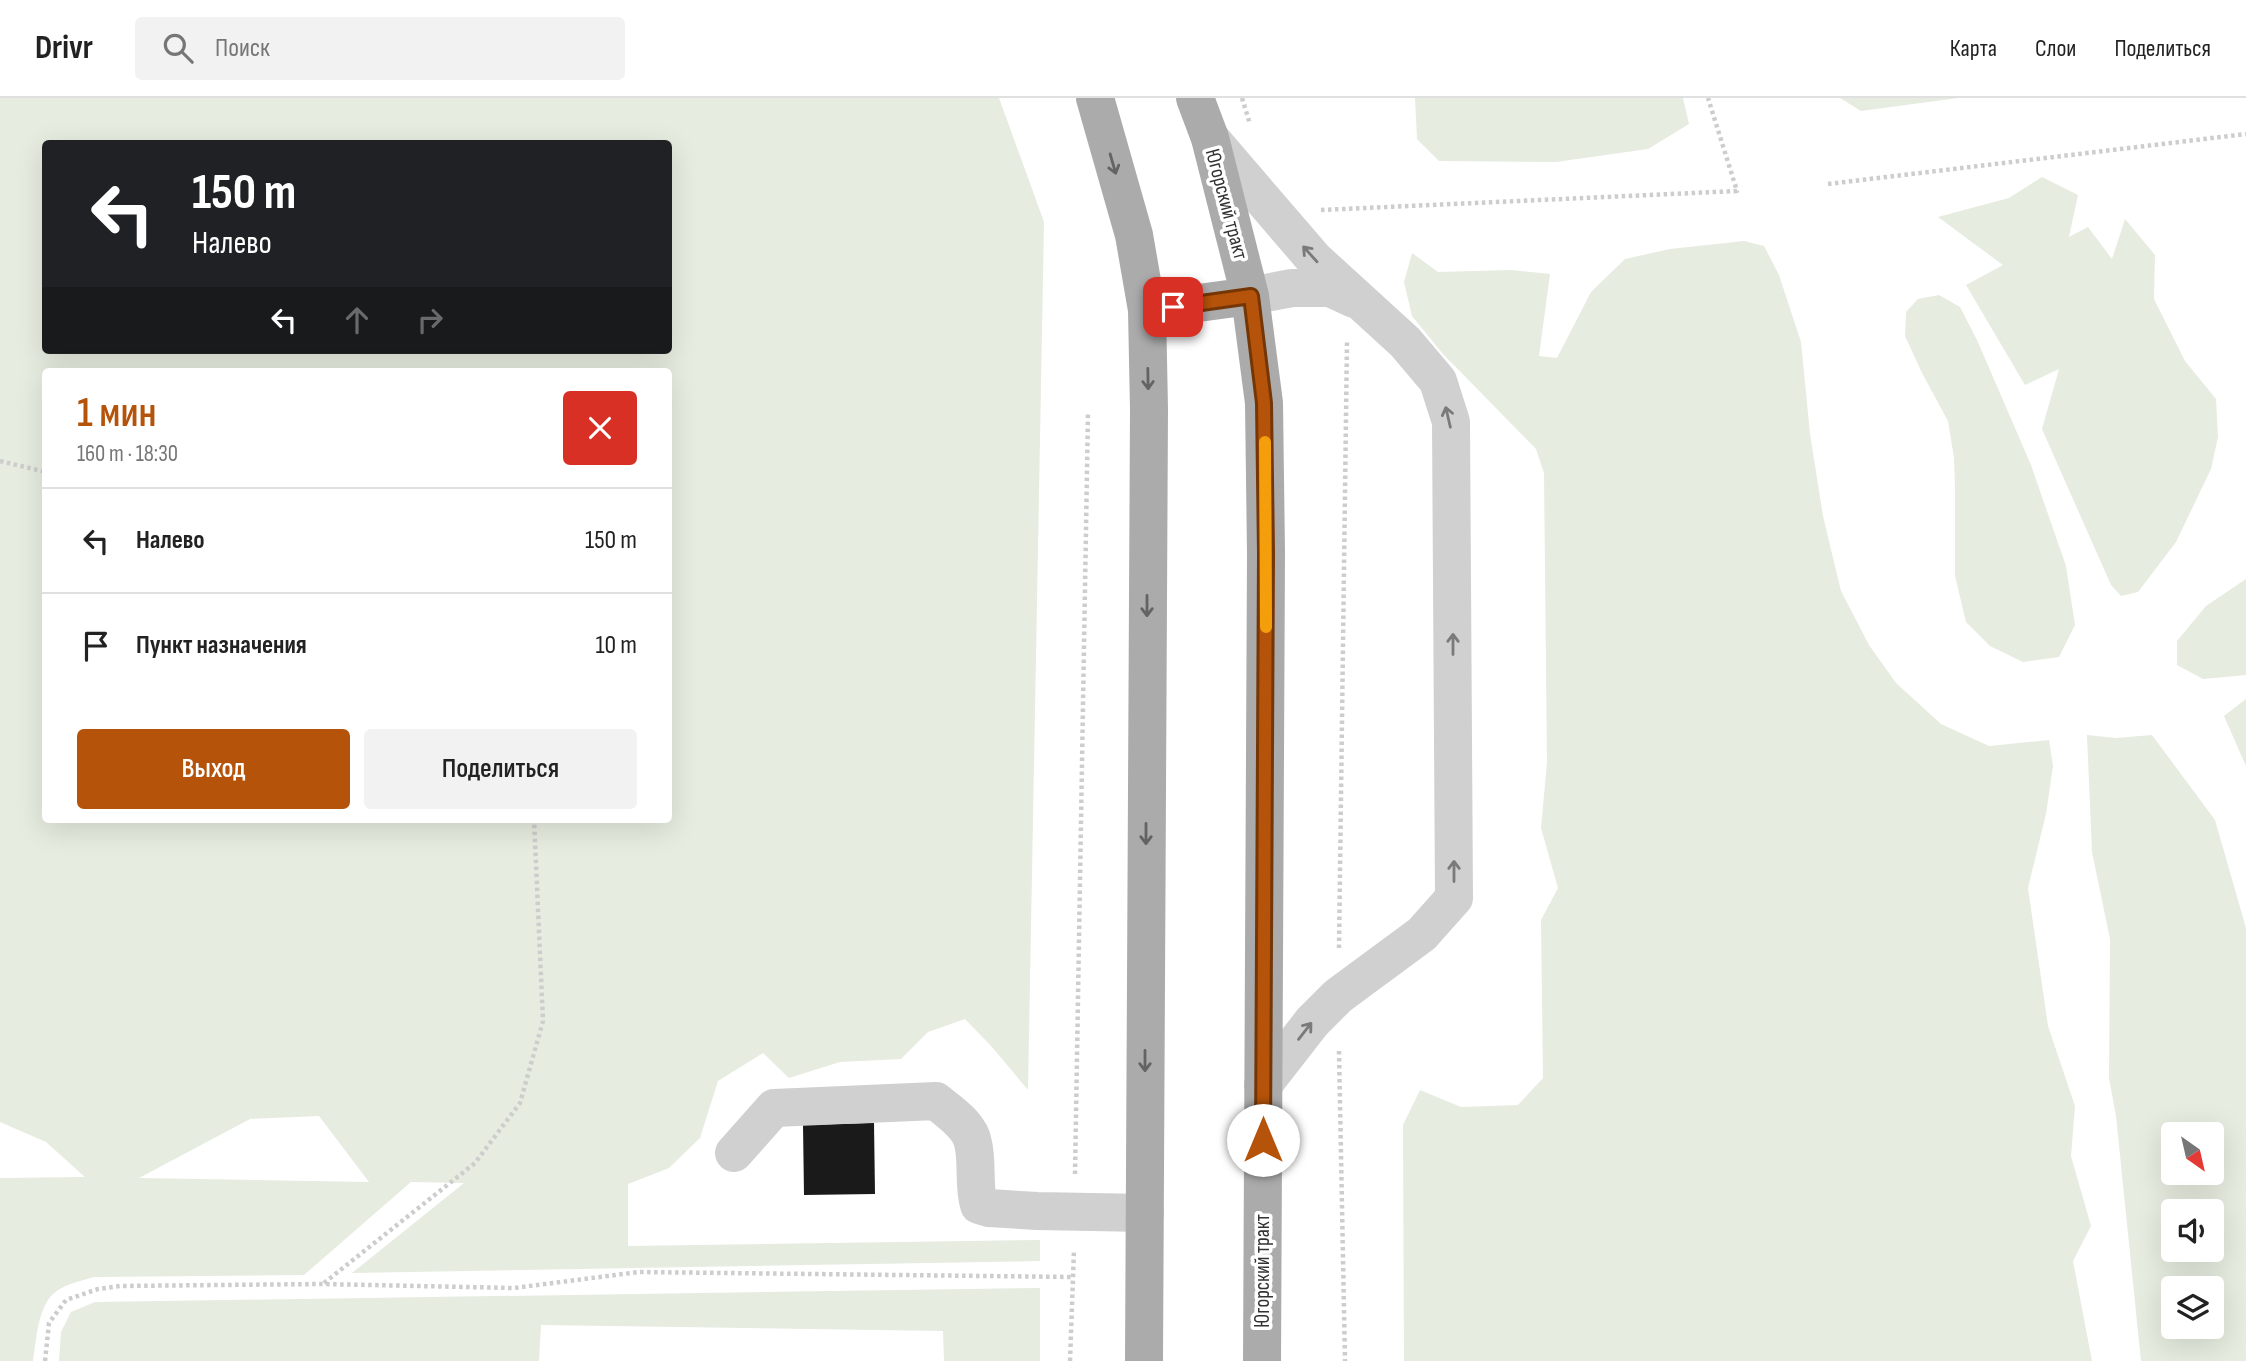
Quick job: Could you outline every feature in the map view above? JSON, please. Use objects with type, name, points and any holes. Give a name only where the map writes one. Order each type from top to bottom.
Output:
[{"type":"main road","points":[[1095,98],[1133,235],[1147,310],[1149,409],[1144,1361]]},
{"type":"main road","name":"Югорский тракт","points":[[1195,98],[1210,138],[1251,296],[1264,403],[1266,553],[1262,1361]]},
{"type":"main road","points":[[1147,310],[1251,296]]},
{"type":"lane","points":[[1210,138],[1345,295],[1405,342],[1438,381],[1451,422],[1454,898],[1422,934],[1338,996],[1312,1022],[1263,1085]]},
{"type":"lane","points":[[1251,296],[1292,288],[1345,295]]},
{"type":"lane","points":[[734,1153],[774,1108],[936,1101],[957,1118],[973,1140],[976,1196],[979,1205],[989,1208],[1144,1213]]},
{"type":"path","points":[[1242,98],[1253,132]]},
{"type":"path","points":[[1316,211],[1737,191],[1709,98]]},
{"type":"path","points":[[1828,184],[2246,134]]},
{"type":"path","points":[[1345,295],[1340,306],[1347,342],[1338,996],[1345,1361]]},
{"type":"path","points":[[1070,1361],[1088,412]]},
{"type":"path","points":[[0,461],[42,471]]},
{"type":"path","points":[[322,1284],[475,1163],[520,1103],[543,1021],[534,823]]},
{"type":"path","points":[[45,1361],[50,1323],[66,1300],[98,1289],[120,1286],[322,1284],[514,1288],[639,1272],[1073,1276]]},
{"type":"shaded area","points":[[0,98],[999,98],[1044,222],[1028,1090],[965,1019],[928,1032],[901,1059],[840,1062],[789,1078],[763,1053],[718,1081],[700,1138],[669,1168],[628,1184],[628,1246],[1040,1240],[1040,1261],[352,1273],[464,1183],[411,1182],[304,1275],[94,1277],[62,1288],[48,1300],[38,1325],[33,1361],[0,1361],[0,1178],[85,1177],[46,1142],[0,1122]],"holes":[[[319,1116],[369,1182],[139,1178],[250,1119]]]},
{"type":"shaded area","points":[[1415,98],[1683,98],[1689,124],[1648,149],[1556,162],[1439,161],[1417,139]]},
{"type":"shaded area","points":[[1840,98],[1958,98],[1861,111]]},
{"type":"shaded area","points":[[2042,177],[2078,195],[2069,237],[2088,227],[2112,259],[2125,219],[2155,255],[2154,299],[2185,361],[2216,399],[2218,437],[2211,469],[2176,542],[2138,592],[2121,596],[2111,585],[2042,429],[2059,369],[2025,385],[1966,285],[2003,265],[1938,217],[2009,198]]},
{"type":"shaded area","points":[[1744,241],[1764,246],[1779,275],[1801,342],[1810,434],[1823,516],[1841,591],[1869,645],[1896,683],[1941,724],[1989,746],[2049,740],[2053,766],[2046,814],[2028,888],[2048,1026],[2075,1106],[2071,1156],[2091,1226],[2073,1261],[2092,1361],[1404,1361],[1403,1125],[1420,1090],[1461,1107],[1518,1105],[1543,1078],[1541,920],[1558,888],[1541,828],[1547,763],[1544,473],[1536,449],[1442,353],[1412,316],[1404,282],[1412,253],[1438,272],[1511,270],[1550,274],[1539,356],[1557,358],[1591,292],[1625,259],[1670,249]]},
{"type":"shaded area","points":[[1939,295],[1960,307],[1977,340],[2031,465],[2066,566],[2075,625],[2059,657],[2023,662],[1990,646],[1966,622],[1955,576],[1954,458],[1948,421],[1905,336],[1906,312],[1918,299]]},
{"type":"shaded area","points":[[2246,579],[2246,675],[2203,679],[2177,665],[2177,641],[2206,606]]},
{"type":"shaded area","points":[[2246,699],[2246,766],[2224,716]]},
{"type":"shaded area","points":[[2087,735],[2116,738],[2152,735],[2215,820],[2246,928],[2246,1361],[2141,1361],[2116,1116],[2109,1078],[2110,939],[2092,852]]},
{"type":"shaded area","points":[[1040,1288],[1040,1361],[944,1361],[943,1331],[541,1325],[539,1361],[59,1361],[61,1332],[71,1312],[95,1302]]},
{"type":"building","points":[[874,1123],[875,1194],[804,1195],[803,1125]]},
{"type":"slow traffic","points":[[1265,442],[1266,627]]},
{"type":"route","points":[[1173,307],[1251,296],[1264,403],[1266,553],[1263,1140]]}]
